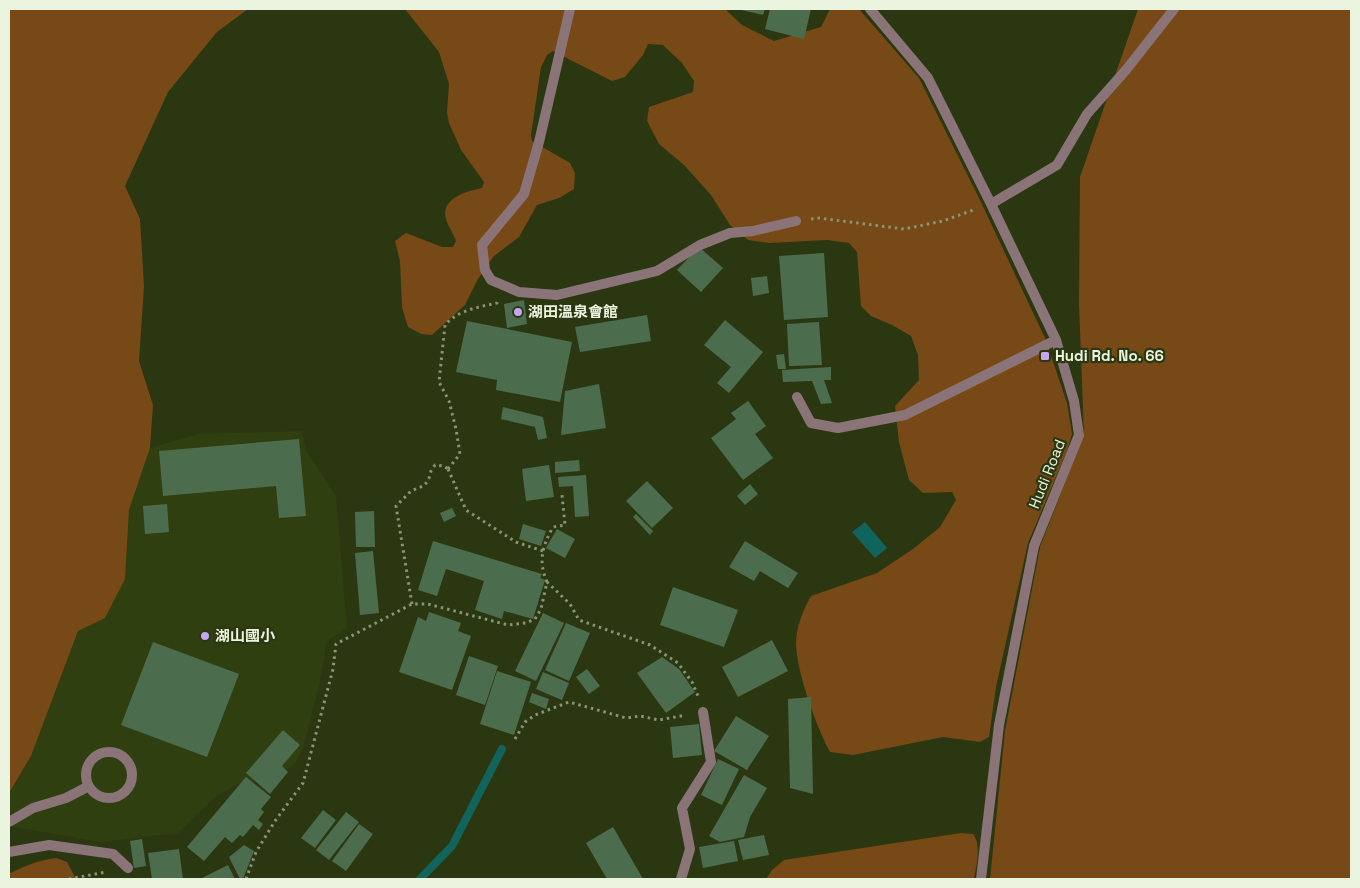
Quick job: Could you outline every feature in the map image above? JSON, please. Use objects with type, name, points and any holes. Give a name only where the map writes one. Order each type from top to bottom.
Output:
[{"type":"street","points":[[570,9],[524,194],[482,245],[485,270],[491,280],[519,292],[557,295],[657,271],[700,245],[730,233],[753,231],[796,221]]},
{"type":"street","name":"Hudi Road","points":[[870,9],[928,78],[991,204],[1056,340],[1074,401],[1079,435],[1034,546],[999,725],[981,879]]},
{"type":"street","points":[[991,204],[1057,165],[1087,114],[1126,70],[1174,9]]},
{"type":"street","points":[[797,397],[811,423],[838,428],[905,415],[1056,340]]},
{"type":"street","points":[[680,879],[690,849],[682,808],[711,762],[703,712]]},
{"type":"street","points":[[102,753],[117,753],[129,763],[132,778],[130,786],[119,796],[104,798],[96,795],[89,786],[85,776],[86,768],[95,756],[102,753]]},
{"type":"street","points":[[9,822],[33,808],[66,798],[89,786]]},
{"type":"street","points":[[9,852],[49,845],[114,854],[128,868]]},
{"type":"path","points":[[796,221],[819,218],[904,229],[943,221],[991,204]]},
{"type":"path","points":[[448,469],[460,454],[449,401],[440,382],[445,325],[451,318],[473,308],[497,303],[491,280]]},
{"type":"path","points":[[412,604],[396,506],[411,491],[425,485],[435,465],[444,466],[448,469],[466,510],[516,542],[543,551]]},
{"type":"path","points":[[515,738],[525,722],[569,702],[626,718],[640,716],[659,720],[703,712],[692,682],[678,663],[650,645],[579,620],[570,604],[547,582],[542,570],[543,551],[547,538],[553,527],[566,526],[562,495]]},
{"type":"path","points":[[246,879],[256,852],[275,821],[303,783],[333,669],[336,644],[412,604],[428,604],[508,625],[526,623],[535,619],[541,609],[547,582]]},
{"type":"path","points":[[69,879],[128,868]]},
{"type":"shaded area","points":[[9,9],[248,9],[217,32],[168,92],[125,186],[140,219],[144,286],[139,361],[153,405],[150,448],[129,510],[125,579],[105,618],[78,631],[31,756],[9,793]]},
{"type":"shaded area","points":[[405,9],[725,9],[742,25],[774,41],[821,27],[830,9],[859,9],[919,78],[980,200],[1045,338],[1067,403],[1072,434],[1067,451],[1028,543],[996,687],[989,737],[980,742],[943,737],[853,755],[830,752],[813,714],[804,684],[797,656],[796,638],[800,619],[811,596],[877,573],[913,549],[940,527],[956,500],[952,492],[923,493],[909,480],[899,442],[895,406],[919,380],[918,355],[911,336],[871,316],[861,306],[857,252],[849,243],[827,240],[769,243],[748,240],[730,225],[711,195],[684,165],[659,144],[647,121],[649,107],[693,92],[694,81],[682,63],[663,45],[648,44],[643,55],[625,77],[612,81],[553,51],[547,55],[541,67],[531,135],[532,141],[570,163],[575,173],[574,189],[559,198],[537,205],[519,237],[494,256],[478,279],[465,305],[432,335],[421,334],[408,327],[402,307],[400,261],[395,241],[406,233],[442,247],[453,247],[456,241],[446,219],[445,212],[447,206],[456,197],[482,188],[484,182],[461,150],[449,123],[447,112],[449,84],[439,52]]},
{"type":"shaded area","points":[[1138,9],[1351,9],[1351,879],[990,879],[1005,731],[1040,547],[1084,434],[1079,305],[1080,177]]},
{"type":"shaded area","name":"湖山國小","points":[[302,431],[306,450],[336,496],[347,628],[327,641],[320,681],[303,749],[293,766],[270,780],[236,785],[216,796],[178,833],[100,842],[9,826],[9,793],[31,756],[78,631],[105,618],[125,579],[129,510],[150,448],[199,434]]},
{"type":"shaded area","points":[[961,833],[973,834],[976,839],[978,856],[974,879],[766,879],[772,870],[784,860]]},
{"type":"shaded area","points":[[56,858],[67,862],[76,879],[9,879],[9,874],[20,868]]},
{"type":"water","points":[[865,522],[887,548],[875,558],[852,532]]},
{"type":"building","points":[[737,9],[765,9],[763,15]]},
{"type":"building","points":[[770,9],[811,9],[804,39],[765,29]]},
{"type":"building","points":[[699,247],[723,268],[701,292],[677,270]]},
{"type":"building","points":[[824,253],[828,317],[784,320],[779,256]]},
{"type":"building","points":[[767,276],[769,293],[753,296],[751,278]]},
{"type":"building","points":[[524,300],[527,324],[507,328],[504,304]]},
{"type":"building","points":[[647,315],[651,341],[580,352],[575,327]]},
{"type":"building","points":[[725,320],[763,352],[729,393],[717,383],[731,367],[704,345]]},
{"type":"building","points":[[467,321],[572,342],[560,402],[496,390],[497,380],[456,372]]},
{"type":"building","points":[[819,322],[822,365],[789,366],[787,324]]},
{"type":"building","points":[[784,354],[786,369],[778,369],[776,355]]},
{"type":"building","points":[[831,367],[831,380],[824,380],[832,403],[821,404],[812,381],[783,382],[782,370]]},
{"type":"building","points":[[599,384],[606,428],[561,435],[565,391]]},
{"type":"building","points":[[748,401],[766,426],[755,434],[773,458],[743,480],[711,438],[736,419],[731,413]]},
{"type":"building","points":[[503,407],[543,417],[547,438],[538,440],[535,427],[501,419]]},
{"type":"building","points":[[299,439],[306,516],[279,518],[276,486],[163,496],[159,451]]},
{"type":"building","points":[[579,460],[580,471],[555,473],[555,462]]},
{"type":"building","points":[[549,465],[554,497],[526,501],[522,469]]},
{"type":"building","points":[[586,475],[589,516],[575,517],[573,486],[559,487],[558,477]]},
{"type":"building","points":[[647,481],[673,508],[652,528],[626,501]]},
{"type":"building","points":[[750,484],[758,494],[745,505],[737,496]]},
{"type":"building","points":[[167,504],[169,532],[145,534],[143,506]]},
{"type":"building","points":[[452,508],[456,516],[444,522],[440,513]]},
{"type":"building","points":[[374,511],[375,547],[356,547],[355,512]]},
{"type":"building","points":[[636,514],[653,531],[650,535],[633,517]]},
{"type":"building","points":[[523,524],[546,531],[541,546],[519,539]]},
{"type":"building","points":[[557,529],[575,539],[565,558],[546,548]]},
{"type":"building","points":[[433,541],[542,574],[540,578],[545,580],[533,619],[504,611],[502,619],[475,610],[484,581],[446,569],[437,596],[418,590]]},
{"type":"building","points":[[745,541],[798,573],[788,588],[760,571],[754,581],[729,567]]},
{"type":"building","points":[[373,551],[379,613],[360,615],[355,553]]},
{"type":"building","points":[[673,587],[738,610],[724,647],[660,625]]},
{"type":"building","points":[[429,612],[461,623],[458,631],[471,636],[452,690],[399,672],[418,617],[426,621]]},
{"type":"building","points":[[543,613],[564,623],[536,681],[515,671]]},
{"type":"building","points":[[566,623],[590,633],[569,681],[545,670]]},
{"type":"building","points":[[772,640],[788,671],[738,697],[722,667]]},
{"type":"building","points":[[153,642],[239,674],[207,757],[121,725]]},
{"type":"building","points":[[469,656],[498,666],[485,705],[456,695]]},
{"type":"building","points":[[662,657],[679,669],[695,692],[666,713],[637,673]]},
{"type":"building","points":[[587,669],[600,686],[589,694],[576,677]]},
{"type":"building","points":[[497,671],[531,682],[514,735],[480,724]]},
{"type":"building","points":[[543,672],[569,683],[562,700],[536,689]]},
{"type":"building","points":[[532,693],[549,699],[546,709],[529,702]]},
{"type":"building","points":[[811,697],[813,794],[790,788],[788,699]]},
{"type":"building","points":[[736,716],[769,736],[747,770],[714,751]]},
{"type":"building","points":[[699,724],[702,755],[673,758],[670,727]]},
{"type":"building","points":[[283,730],[300,745],[282,766],[288,772],[270,794],[246,773]]},
{"type":"building","points":[[718,759],[739,769],[722,805],[701,795]]},
{"type":"building","points":[[744,775],[767,788],[750,817],[744,837],[720,842],[709,836]]},
{"type":"building","points":[[246,777],[271,797],[261,809],[264,812],[258,820],[263,824],[259,830],[253,825],[243,837],[240,835],[232,843],[225,837],[204,861],[187,847]]},
{"type":"building","points":[[323,810],[336,820],[315,848],[301,838]]},
{"type":"building","points":[[346,812],[359,822],[329,860],[316,850]]},
{"type":"building","points":[[359,824],[373,834],[346,871],[332,861]]},
{"type":"building","points":[[613,827],[643,879],[607,879],[586,843]]},
{"type":"building","points":[[764,835],[769,855],[743,860],[738,840]]},
{"type":"building","points":[[142,839],[146,866],[134,868],[130,841]]},
{"type":"building","points":[[734,841],[738,861],[703,868],[699,847]]},
{"type":"building","points":[[244,845],[254,851],[243,879],[240,879],[229,857]]},
{"type":"building","points":[[179,849],[183,879],[152,879],[148,853]]},
{"type":"building","points":[[228,865],[235,879],[200,879]]},
{"type":"waterway","points":[[420,879],[452,846],[502,749]]},
{"type":"place","name":"湖田溫泉會館","points":[[518,312]]},
{"type":"place","name":"Hudi Rd. No. 66","points":[[1045,356]]},
{"type":"place","name":"湖山國小","points":[[205,636]]}]
